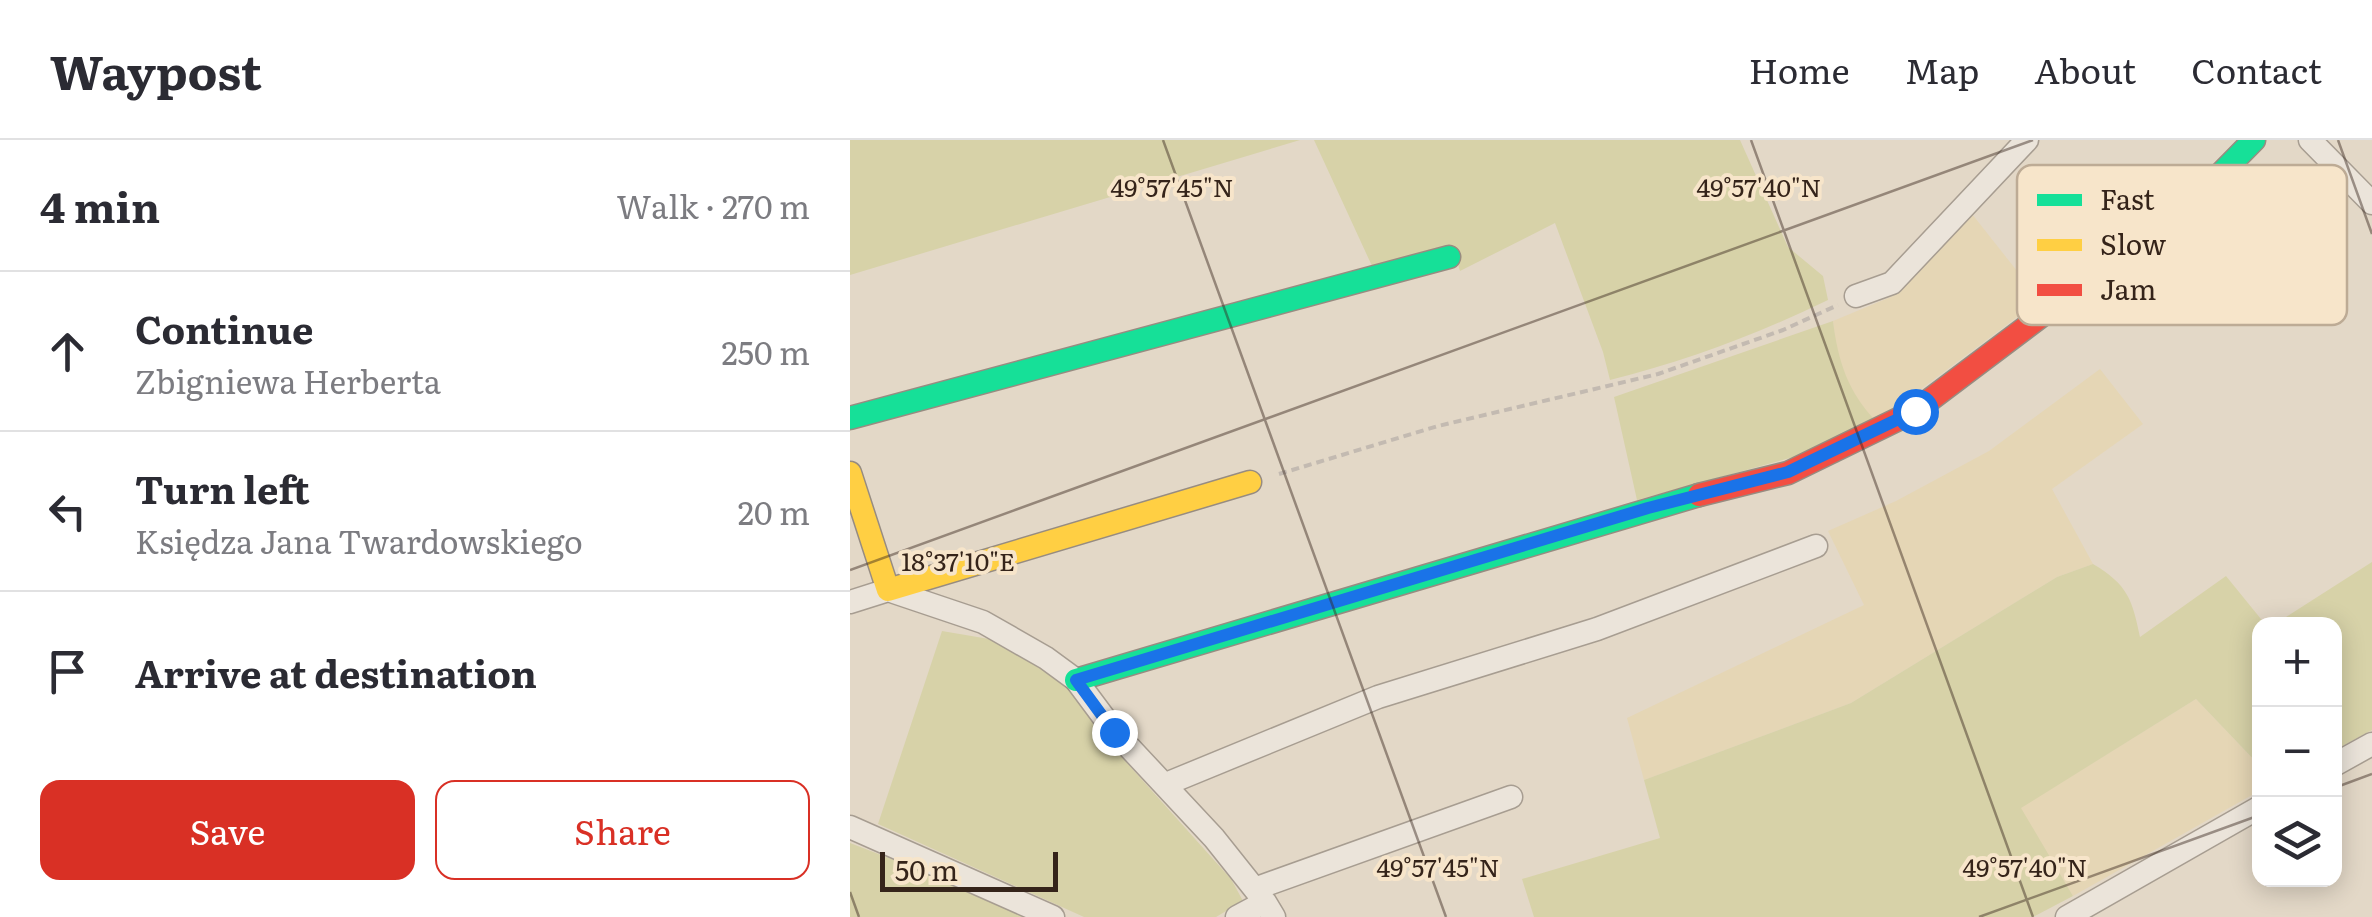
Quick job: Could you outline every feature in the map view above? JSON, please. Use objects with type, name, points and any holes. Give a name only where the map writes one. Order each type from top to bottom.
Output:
[{"type":"street","points":[[1856,296],[1892,283],[2027,140]]},
{"type":"street","points":[[2229,165],[2254,140]]},
{"type":"street","points":[[2310,140],[2335,165]]},
{"type":"street","points":[[2347,178],[2372,203]]},
{"type":"street","points":[[850,418],[1449,257]]},
{"type":"street","points":[[1076,680],[1648,508],[1788,472],[1915,411],[2029,325]]},
{"type":"street","points":[[850,473],[888,590]]},
{"type":"street","points":[[850,602],[1250,482]]},
{"type":"street","points":[[1166,784],[1378,697],[1597,629],[1816,546]]},
{"type":"street","points":[[888,590],[982,622],[1076,680],[1114,732],[1166,784],[1265,902]]},
{"type":"street","points":[[2342,761],[2372,744]]},
{"type":"street","points":[[1237,917],[1511,797]]},
{"type":"street","points":[[2067,917],[2252,811]]},
{"type":"street","points":[[850,827],[1053,917]]},
{"type":"path","points":[[1250,482],[1438,426],[1658,374],[1783,330],[1856,296]]},
{"type":"shaded area","points":[[850,140],[1300,140],[850,275]]},
{"type":"shaded area","points":[[1314,140],[1740,140],[1788,247],[1823,276],[1828,300],[1721,346],[1610,380],[1555,223],[1460,271],[1452,245],[1372,266]]},
{"type":"shaded area","points":[[1972,214],[2017,271],[2017,317],[1877,422],[1856,401],[1837,356],[1833,321],[1893,296]]},
{"type":"shaded area","points":[[1833,321],[1846,376],[1877,422],[1812,452],[1637,500],[1614,397]]},
{"type":"shaded area","points":[[2100,369],[2143,424],[2052,489],[2093,564],[2057,577],[1851,703],[1644,780],[1627,718],[1864,605],[1828,531],[1896,501],[1989,451]]},
{"type":"shaded area","points":[[2372,562],[2372,730],[2342,746],[2342,617],[2286,617]]},
{"type":"shaded area","points":[[2093,564],[2114,579],[2127,594],[2140,637],[2226,576],[2259,617],[2252,617],[2252,758],[2196,699],[2021,808],[2073,896],[2033,917],[1534,917],[1522,879],[1660,838],[1644,780],[1851,703],[2057,577]]},
{"type":"shaded area","points":[[942,631],[989,639],[1028,658],[1074,688],[1100,733],[1231,879],[1243,901],[1216,917],[1084,917],[878,824]]},
{"type":"shaded area","points":[[2196,699],[2252,758],[2252,795],[2073,896],[2020,808]]},
{"type":"shaded area","points":[[850,843],[964,887],[1026,917],[850,917]]},
{"type":"traffic: fast","points":[[2229,165],[2254,140]]},
{"type":"traffic: fast","points":[[850,418],[1449,257]]},
{"type":"traffic: fast","points":[[1076,680],[1699,495]]},
{"type":"traffic: slow","points":[[850,473],[888,590],[1250,482]]},
{"type":"traffic: jam","points":[[1699,495],[1788,473],[1915,411],[2029,325]]},
{"type":"route","points":[[1114,732],[1076,680],[1648,508],[1788,472],[1915,411]]}]
